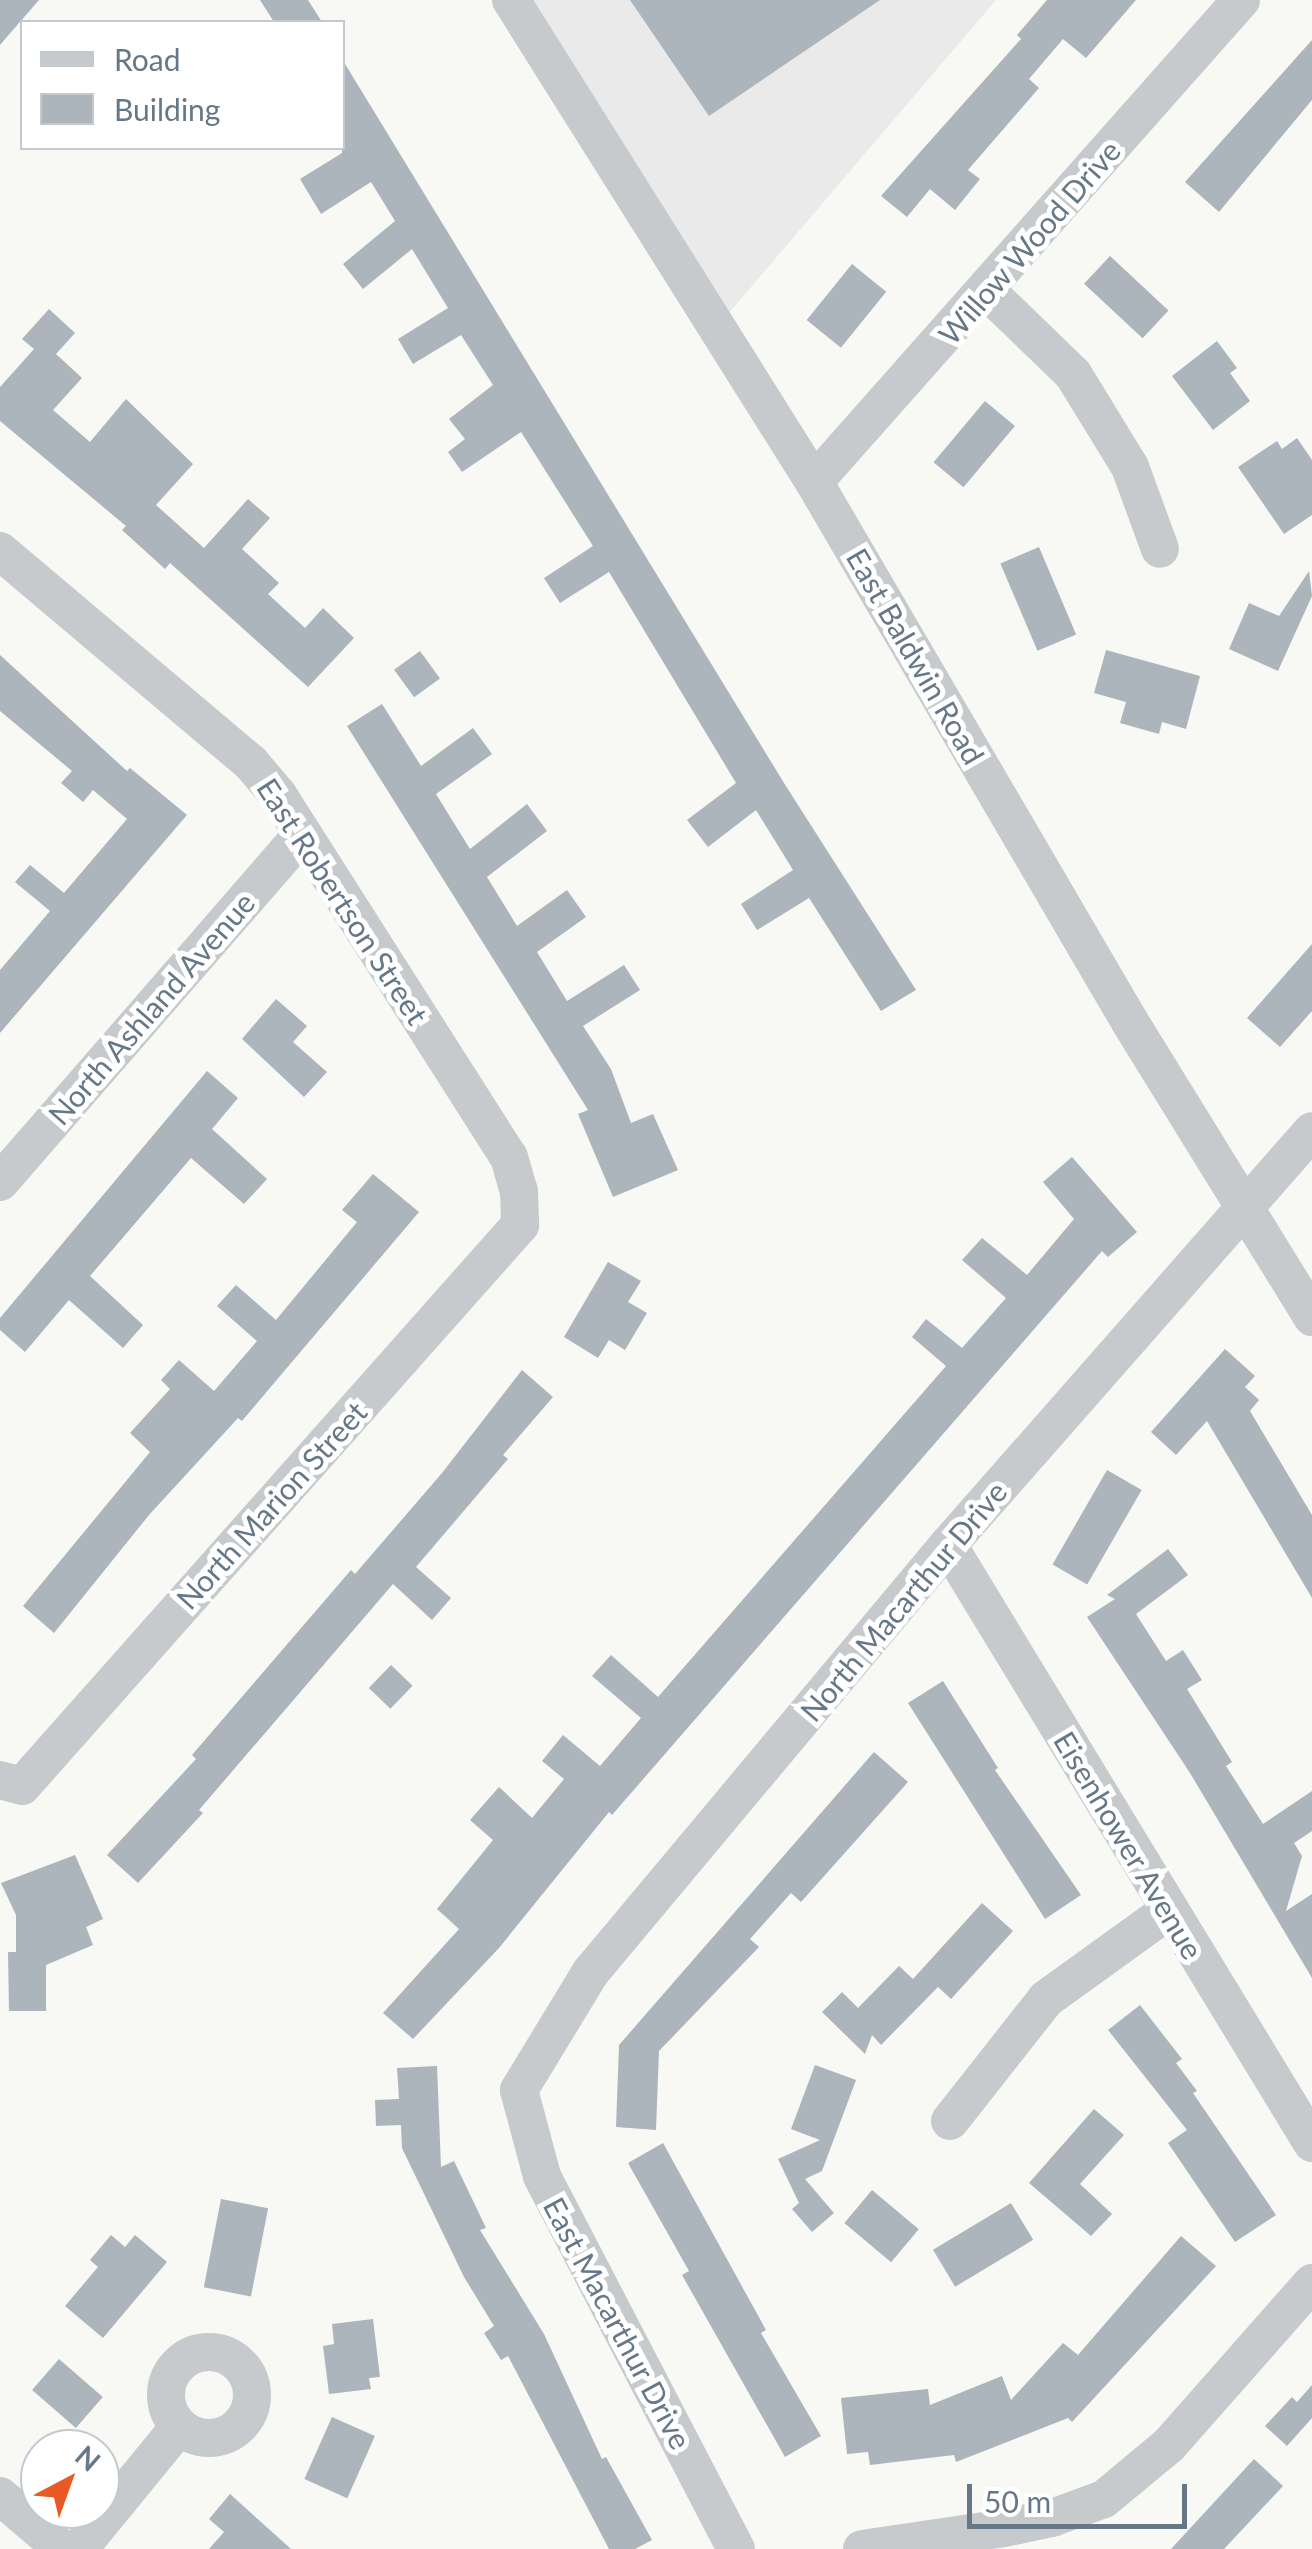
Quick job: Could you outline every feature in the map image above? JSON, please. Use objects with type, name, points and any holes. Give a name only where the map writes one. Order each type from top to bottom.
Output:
[{"type":"street","name":"East Baldwin Road","points":[[511,0],[814,482],[1130,1022],[1312,1317]]},
{"type":"street","name":"Willow Wood Drive","points":[[814,482],[1241,0]]},
{"type":"street","points":[[987,291],[1073,374],[1130,468],[1160,549]]},
{"type":"street","name":"East Robertson Street","points":[[0,551],[251,764],[278,794],[509,1157],[519,1191],[520,1225]]},
{"type":"street","name":"North Ashland Avenue","points":[[0,1182],[302,834]]},
{"type":"street","name":"North Macarthur Drive","points":[[519,2090],[590,1973],[948,1545],[1312,1131]]},
{"type":"street","name":"North Marion Street","points":[[11,1783],[520,1225]]},
{"type":"street","name":"Eisenhower Avenue","points":[[948,1545],[1312,2144]]},
{"type":"street","points":[[950,2121],[1046,2000],[1168,1911]]},
{"type":"street","name":"East Macarthur Drive","points":[[519,2090],[542,2176],[736,2549]]},
{"type":"street","points":[[862,2549],[1004,2528],[1052,2518],[1104,2499],[1170,2444],[1312,2283]]},
{"type":"street","points":[[79,2549],[180,2426]]},
{"type":"street","points":[[0,2496],[62,2549]]},
{"type":"shaded area","points":[[511,0],[996,0],[716,328]]},
{"type":"building","points":[[0,0],[39,0],[20,20],[0,45]]},
{"type":"building","points":[[260,0],[308,0],[321,20],[273,20]]},
{"type":"building","points":[[630,0],[880,0],[709,116]]},
{"type":"building","points":[[1047,0],[1136,0],[1086,58],[1063,39],[1029,79],[1039,88],[968,170],[980,179],[955,210],[930,189],[907,217],[881,196],[1021,39],[1017,35]]},
{"type":"building","points":[[1312,40],[1312,100],[1219,212],[1185,182]]},
{"type":"building","points":[[345,64],[784,783],[916,990],[881,1011],[809,898],[757,930],[741,904],[793,870],[756,810],[708,847],[687,820],[736,783],[609,572],[560,603],[544,578],[593,546],[521,432],[462,472],[448,452],[465,439],[449,419],[493,385],[461,335],[413,364],[398,339],[448,308],[412,249],[363,289],[343,264],[395,221],[371,182],[321,214],[300,179],[342,153]]},
{"type":"building","points":[[1110,256],[1169,311],[1143,338],[1084,284]]},
{"type":"building","points":[[852,264],[886,292],[841,348],[807,320]]},
{"type":"building","points":[[49,309],[75,333],[56,354],[82,378],[53,410],[90,442],[126,399],[193,464],[156,505],[204,548],[248,499],[270,518],[242,549],[279,583],[268,594],[305,628],[323,608],[354,638],[308,687],[170,563],[165,569],[122,530],[126,526],[0,421],[0,387],[34,349],[22,339]]},
{"type":"building","points":[[1217,341],[1237,368],[1230,373],[1250,401],[1213,430],[1172,376]]},
{"type":"building","points":[[985,401],[1015,426],[963,487],[934,462]]},
{"type":"building","points":[[1297,438],[1312,460],[1312,515],[1284,534],[1238,467],[1277,441],[1282,449]]},
{"type":"building","points":[[1039,547],[1076,634],[1037,651],[1000,563]]},
{"type":"building","points":[[1309,571],[1312,596],[1278,671],[1229,649],[1249,603],[1279,616]]},
{"type":"building","points":[[1106,650],[1200,676],[1186,729],[1162,722],[1159,734],[1120,723],[1126,702],[1094,693]]},
{"type":"building","points":[[420,651],[440,679],[414,697],[394,670]]},
{"type":"building","points":[[0,655],[127,771],[130,768],[187,815],[0,1033],[0,970],[50,911],[15,882],[30,865],[64,893],[127,819],[93,790],[83,802],[61,783],[72,771],[0,711]]},
{"type":"building","points":[[382,704],[421,766],[473,728],[492,754],[436,794],[470,849],[527,804],[547,831],[487,877],[517,926],[567,890],[586,917],[537,952],[567,1001],[624,965],[640,990],[583,1026],[611,1069],[631,1123],[653,1114],[678,1170],[613,1197],[578,1114],[588,1110],[347,726]]},
{"type":"building","points":[[1312,944],[1312,1011],[1280,1047],[1247,1018]]},
{"type":"building","points":[[276,999],[307,1026],[293,1042],[327,1072],[304,1097],[242,1039]]},
{"type":"building","points":[[207,1071],[238,1098],[212,1129],[267,1179],[244,1204],[191,1158],[90,1276],[143,1325],[123,1348],[69,1300],[25,1352],[0,1330],[0,1318]]},
{"type":"building","points":[[1072,1157],[1137,1232],[1108,1257],[1102,1251],[612,1815],[609,1812],[499,1948],[413,2039],[383,2013],[459,1929],[437,1909],[493,1840],[470,1820],[499,1787],[532,1818],[564,1779],[542,1761],[563,1735],[600,1766],[641,1718],[592,1676],[611,1655],[658,1697],[946,1366],[912,1337],[926,1319],[962,1348],[1006,1298],[962,1260],[982,1238],[1027,1275],[1074,1219],[1043,1182]]},
{"type":"building","points":[[373,1174],[419,1212],[242,1421],[238,1418],[149,1515],[54,1633],[23,1606],[150,1452],[130,1433],[170,1389],[161,1380],[179,1360],[214,1391],[257,1341],[217,1306],[236,1285],[276,1320],[357,1222],[342,1210]]},
{"type":"building","points":[[608,1262],[641,1281],[628,1302],[647,1313],[625,1350],[609,1340],[598,1358],[564,1337]]},
{"type":"building","points":[[1225,1349],[1255,1376],[1245,1387],[1259,1400],[1250,1411],[1312,1515],[1312,1598],[1207,1421],[1176,1455],[1151,1432]]},
{"type":"building","points":[[522,1370],[553,1397],[503,1455],[508,1459],[416,1567],[451,1598],[432,1620],[393,1584],[199,1810],[203,1813],[138,1883],[107,1855],[196,1759],[192,1755],[351,1570],[355,1574],[442,1473]]},
{"type":"building","points":[[1107,1470],[1142,1490],[1087,1584],[1052,1564]]},
{"type":"building","points":[[1168,1549],[1188,1575],[1136,1614],[1166,1661],[1183,1650],[1202,1680],[1187,1689],[1232,1762],[1226,1766],[1263,1824],[1312,1791],[1312,1831],[1294,1843],[1302,1856],[1286,1911],[1312,1894],[1312,1978],[1190,1773],[1087,1617],[1115,1599],[1107,1595]]},
{"type":"building","points":[[391,1665],[413,1686],[390,1709],[369,1688]]},
{"type":"building","points":[[943,1681],[998,1768],[995,1770],[1081,1895],[1045,1919],[908,1703]]},
{"type":"building","points":[[874,1752],[908,1782],[801,1902],[791,1893],[750,1939],[759,1947],[659,2051],[656,2130],[616,2127],[619,2045]]},
{"type":"building","points":[[75,1855],[103,1919],[86,1927],[93,1945],[46,1965],[46,2011],[9,2011],[8,1952],[16,1952],[16,1915],[1,1883]]},
{"type":"building","points":[[982,1903],[1013,1931],[951,1999],[938,1987],[881,2045],[872,2035],[865,2054],[822,2012],[842,1992],[858,2008],[899,1966],[913,1979]]},
{"type":"building","points":[[1140,2005],[1182,2059],[1176,2063],[1197,2091],[1193,2093],[1276,2215],[1235,2242],[1168,2143],[1187,2130],[1108,2030]]},
{"type":"building","points":[[815,2065],[856,2080],[822,2171],[805,2179],[834,2213],[812,2232],[792,2209],[799,2203],[778,2159],[820,2140],[791,2129]]},
{"type":"building","points":[[437,2066],[441,2167],[454,2161],[486,2228],[480,2230],[544,2334],[602,2459],[606,2457],[652,2540],[635,2549],[609,2549],[508,2356],[501,2360],[484,2333],[494,2326],[464,2277],[402,2148],[401,2125],[376,2126],[375,2100],[399,2099],[397,2068]]},
{"type":"building","points":[[1094,2109],[1124,2135],[1080,2184],[1112,2214],[1091,2236],[1029,2183]]},
{"type":"building","points":[[663,2143],[766,2330],[761,2333],[821,2436],[785,2457],[682,2275],[689,2271],[628,2163]]},
{"type":"building","points":[[872,2190],[919,2229],[891,2262],[844,2223]]},
{"type":"building","points":[[221,2199],[268,2208],[251,2297],[204,2287]]},
{"type":"building","points":[[1011,2203],[1033,2240],[955,2287],[933,2250]]},
{"type":"building","points":[[111,2235],[125,2247],[135,2235],[167,2262],[103,2338],[65,2306],[98,2267],[90,2260]]},
{"type":"building","points":[[1181,2236],[1216,2266],[1072,2422],[1068,2418],[956,2462],[954,2455],[870,2465],[868,2452],[847,2454],[841,2398],[928,2389],[930,2405],[1002,2376],[1011,2400],[1063,2343],[1078,2355]]},
{"type":"building","points":[[373,2319],[380,2377],[369,2378],[371,2389],[329,2394],[323,2346],[334,2344],[332,2324]]},
{"type":"building","points":[[59,2359],[103,2397],[76,2428],[32,2390]]},
{"type":"building","points":[[1312,2385],[1312,2418],[1287,2446],[1265,2426],[1292,2397],[1297,2402]]},
{"type":"building","points":[[332,2417],[375,2436],[347,2498],[304,2479]]},
{"type":"building","points":[[1254,2459],[1283,2486],[1224,2549],[1171,2549]]},
{"type":"building","points":[[230,2494],[291,2549],[209,2549],[224,2532],[209,2519]]}]
